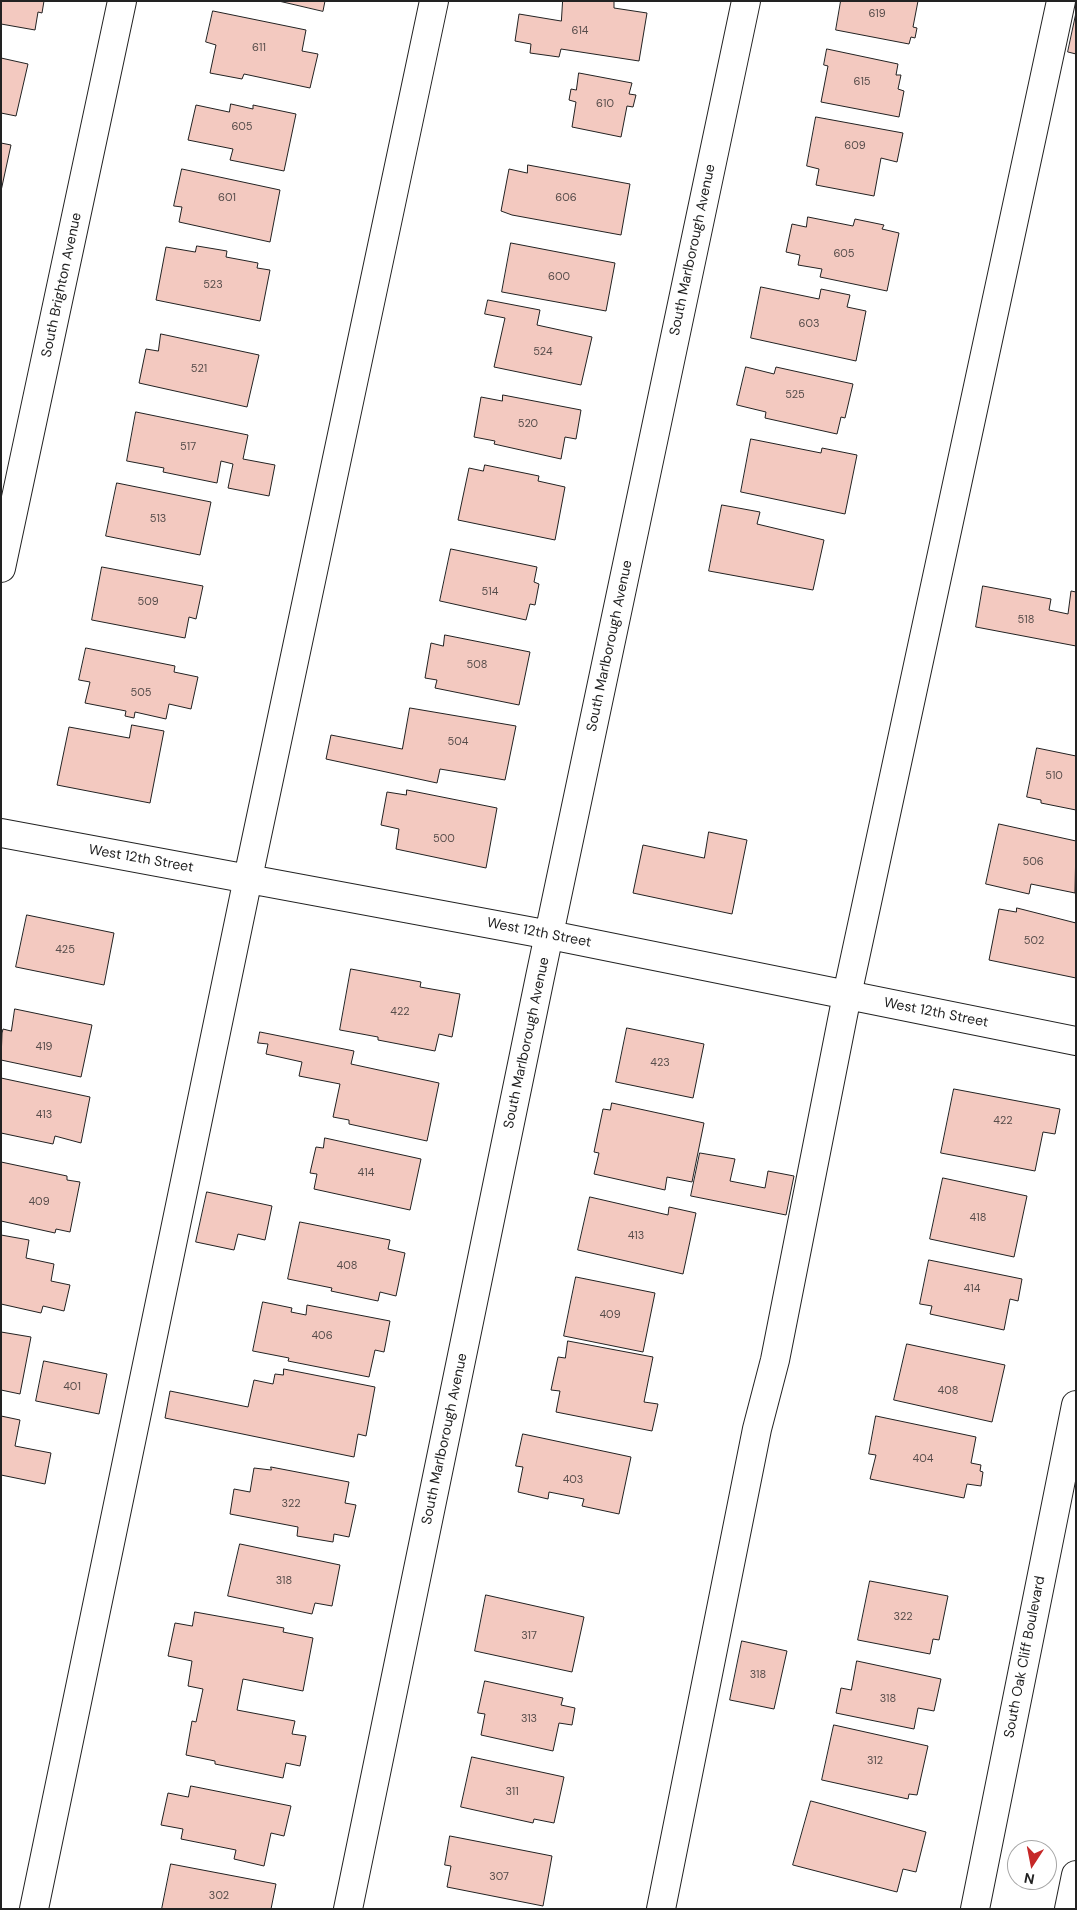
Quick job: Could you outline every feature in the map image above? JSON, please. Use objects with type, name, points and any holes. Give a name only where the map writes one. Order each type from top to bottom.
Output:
[{"type":"street","name":"South Brighton Avenue","points":[[1,568],[122,1]]},
{"type":"street","points":[[34,1909],[248,878],[434,1]]},
{"type":"street","name":"South Marlborough Avenue","points":[[348,1909],[746,1]]},
{"type":"street","points":[[661,1909],[757,1429],[775,1360],[847,995],[1061,1]]},
{"type":"street","name":"West 12th Street","points":[[1,833],[550,935],[1076,1041]]},
{"type":"street","name":"South Oak Cliff Boulevard","points":[[975,1909],[1076,1405]]},
{"type":"street","points":[[1069,1909],[1076,1875]]},
{"type":"building","points":[[1,1],[44,1],[42,13],[38,12],[35,30],[1,24]]},
{"type":"building","points":[[279,1],[325,1],[323,11]]},
{"type":"building","points":[[563,1],[614,1],[614,8],[647,13],[639,61],[561,49],[559,57],[530,53],[531,44],[515,41],[519,14],[561,21]]},
{"type":"building","points":[[841,1],[918,1],[913,27],[917,28],[915,38],[911,37],[909,44],[836,30]]},
{"type":"building","points":[[213,11],[306,30],[302,51],[318,54],[310,88],[244,74],[242,79],[210,73],[216,45],[206,42]]},
{"type":"building","points":[[1076,13],[1076,54],[1068,52]]},
{"type":"building","points":[[827,49],[898,64],[896,75],[901,75],[898,89],[904,91],[899,117],[821,102],[828,66],[824,65]]},
{"type":"building","points":[[1,58],[28,64],[16,116],[1,113]]},
{"type":"building","points":[[579,73],[632,83],[629,94],[636,95],[633,107],[627,106],[621,137],[572,127],[576,102],[569,100],[571,89],[576,90]]},
{"type":"building","points":[[231,104],[253,109],[253,105],[296,114],[284,171],[230,160],[233,149],[188,140],[196,105],[229,112]]},
{"type":"building","points":[[816,117],[903,133],[897,162],[881,158],[874,196],[816,185],[819,169],[807,166]]},
{"type":"building","points":[[1,143],[11,145],[1,191]]},
{"type":"building","points":[[528,165],[630,184],[621,235],[512,215],[501,211],[509,169],[527,173]]},
{"type":"building","points":[[182,169],[280,190],[270,242],[179,222],[182,207],[174,206]]},
{"type":"building","points":[[808,217],[853,226],[855,219],[884,225],[882,229],[899,233],[887,291],[820,277],[822,269],[798,265],[800,255],[786,252],[792,224],[806,227]]},
{"type":"building","points":[[511,243],[615,263],[606,311],[502,292]]},
{"type":"building","points":[[197,246],[227,251],[226,257],[258,263],[257,268],[270,270],[260,321],[156,300],[166,247],[195,252]]},
{"type":"building","points":[[761,287],[819,299],[821,289],[850,295],[847,307],[866,311],[856,361],[751,338]]},
{"type":"building","points":[[488,300],[540,310],[537,325],[592,337],[581,385],[494,367],[505,318],[485,314]]},
{"type":"building","points":[[161,334],[259,355],[247,407],[139,383],[146,349],[158,351]]},
{"type":"building","points":[[746,367],[774,374],[776,367],[853,384],[845,418],[841,417],[837,434],[765,418],[766,412],[737,405]]},
{"type":"building","points":[[503,395],[581,410],[576,439],[565,437],[561,459],[494,444],[495,441],[474,437],[481,397],[502,401]]},
{"type":"building","points":[[136,412],[248,435],[243,459],[275,465],[269,496],[228,488],[233,464],[221,461],[217,483],[163,472],[164,468],[127,461]]},
{"type":"building","points":[[751,439],[821,453],[822,448],[857,455],[845,514],[741,492]]},
{"type":"building","points":[[485,465],[539,476],[538,481],[565,487],[555,540],[458,520],[469,468],[483,471]]},
{"type":"building","points":[[117,483],[211,502],[200,555],[106,536]]},
{"type":"building","points":[[722,505],[760,512],[757,524],[824,540],[813,590],[709,571]]},
{"type":"building","points":[[451,549],[537,567],[534,582],[539,584],[535,605],[530,604],[526,620],[440,601]]},
{"type":"building","points":[[102,567],[203,586],[196,619],[189,617],[185,638],[92,620]]},
{"type":"building","points":[[983,586],[1051,599],[1049,610],[1068,614],[1071,591],[1076,592],[1076,646],[976,627]]},
{"type":"building","points":[[445,635],[530,652],[519,705],[435,688],[437,680],[425,678],[431,643],[443,646]]},
{"type":"building","points":[[86,648],[175,666],[174,672],[198,677],[191,709],[169,704],[166,719],[135,712],[134,718],[125,716],[126,711],[85,703],[90,682],[79,680]]},
{"type":"building","points":[[410,708],[516,726],[505,780],[440,769],[437,783],[326,759],[331,735],[402,749]]},
{"type":"building","points":[[132,725],[164,731],[150,803],[57,785],[69,727],[129,738]]},
{"type":"building","points":[[1037,748],[1076,756],[1076,810],[1041,803],[1041,800],[1027,797]]},
{"type":"building","points":[[407,790],[497,808],[486,868],[396,849],[399,829],[381,825],[387,792],[406,795]]},
{"type":"building","points":[[999,824],[1076,841],[1075,893],[1031,884],[1029,894],[986,884]]},
{"type":"building","points":[[709,832],[747,840],[732,914],[633,893],[643,845],[704,858]]},
{"type":"building","points":[[1017,908],[1076,923],[1076,978],[989,960],[999,909],[1016,912]]},
{"type":"building","points":[[27,915],[114,933],[104,985],[16,967]]},
{"type":"building","points":[[351,969],[421,982],[420,987],[460,994],[452,1037],[439,1034],[435,1051],[378,1040],[378,1037],[340,1030]]},
{"type":"building","points":[[15,1009],[92,1025],[81,1077],[1,1060],[3,1029],[11,1031]]},
{"type":"building","points":[[627,1028],[704,1044],[693,1098],[616,1082]]},
{"type":"building","points":[[260,1032],[354,1051],[351,1064],[439,1083],[427,1141],[349,1124],[349,1120],[333,1117],[340,1084],[299,1076],[302,1062],[266,1054],[268,1044],[258,1043]]},
{"type":"building","points":[[1,1078],[90,1097],[81,1143],[55,1136],[53,1144],[1,1133]]},
{"type":"building","points":[[954,1089],[1060,1109],[1055,1134],[1043,1132],[1035,1171],[941,1153]]},
{"type":"building","points":[[612,1103],[704,1123],[692,1182],[667,1177],[665,1190],[594,1174],[599,1153],[594,1152],[603,1109],[610,1110]]},
{"type":"building","points":[[325,1138],[421,1159],[410,1210],[314,1189],[317,1174],[310,1173],[316,1147],[323,1148]]},
{"type":"building","points":[[700,1153],[735,1159],[730,1181],[765,1188],[768,1171],[794,1176],[786,1215],[691,1196]]},
{"type":"building","points":[[1,1162],[67,1176],[67,1180],[80,1182],[70,1232],[56,1229],[55,1233],[1,1221]]},
{"type":"building","points":[[943,1178],[1027,1196],[1014,1257],[930,1239]]},
{"type":"building","points":[[207,1192],[272,1206],[265,1240],[238,1234],[234,1250],[196,1242]]},
{"type":"building","points":[[590,1197],[668,1215],[669,1207],[696,1213],[683,1274],[578,1250]]},
{"type":"building","points":[[300,1222],[390,1240],[388,1249],[405,1253],[396,1296],[380,1292],[378,1301],[331,1291],[332,1288],[288,1279]]},
{"type":"building","points":[[1,1235],[29,1240],[26,1258],[54,1264],[51,1281],[70,1285],[64,1311],[43,1306],[41,1313],[1,1304]]},
{"type":"building","points":[[929,1260],[1022,1279],[1018,1301],[1010,1299],[1004,1330],[930,1314],[932,1306],[920,1304]]},
{"type":"building","points":[[576,1277],[655,1293],[643,1352],[564,1336]]},
{"type":"building","points":[[263,1302],[292,1308],[291,1312],[306,1315],[307,1305],[390,1321],[384,1352],[375,1350],[369,1377],[288,1361],[289,1358],[253,1351]]},
{"type":"building","points":[[1,1332],[31,1337],[20,1394],[1,1390]]},
{"type":"building","points":[[568,1341],[653,1357],[644,1402],[658,1404],[652,1431],[556,1412],[560,1391],[551,1390],[558,1357],[565,1358]]},
{"type":"building","points":[[907,1344],[1005,1365],[992,1422],[894,1400]]},
{"type":"building","points":[[44,1361],[107,1374],[99,1414],[36,1401]]},
{"type":"building","points":[[284,1369],[375,1387],[366,1436],[358,1434],[354,1457],[165,1418],[170,1391],[248,1407],[254,1380],[273,1384],[275,1374],[283,1375]]},
{"type":"building","points":[[1,1416],[20,1420],[15,1446],[51,1453],[45,1484],[1,1475]]},
{"type":"building","points":[[876,1416],[976,1437],[971,1463],[981,1465],[980,1471],[983,1472],[981,1486],[967,1484],[964,1498],[870,1479],[876,1455],[869,1454]]},
{"type":"building","points":[[523,1434],[631,1457],[619,1514],[582,1506],[584,1499],[549,1492],[548,1499],[518,1492],[523,1467],[516,1466]]},
{"type":"building","points":[[271,1467],[349,1482],[345,1503],[356,1505],[349,1537],[334,1534],[333,1542],[297,1536],[298,1527],[230,1514],[234,1489],[250,1492],[254,1468],[271,1470]]},
{"type":"building","points":[[240,1544],[340,1565],[332,1606],[315,1603],[312,1614],[228,1596]]},
{"type":"building","points":[[870,1581],[948,1596],[939,1640],[933,1639],[930,1654],[858,1640]]},
{"type":"building","points":[[486,1595],[584,1617],[572,1672],[475,1651]]},
{"type":"building","points":[[195,1612],[284,1628],[283,1632],[313,1638],[303,1691],[243,1679],[237,1710],[295,1721],[292,1734],[306,1736],[300,1766],[286,1763],[283,1778],[215,1764],[215,1761],[186,1755],[192,1721],[196,1722],[203,1689],[188,1686],[192,1661],[168,1656],[175,1623],[192,1626]]},
{"type":"building","points":[[742,1641],[787,1651],[774,1709],[730,1700]]},
{"type":"building","points":[[857,1661],[941,1679],[934,1711],[918,1708],[914,1729],[836,1713],[841,1688],[851,1690]]},
{"type":"building","points":[[485,1681],[563,1698],[561,1705],[575,1708],[572,1725],[559,1723],[553,1751],[481,1735],[485,1714],[478,1713]]},
{"type":"building","points":[[834,1725],[928,1746],[917,1795],[909,1794],[908,1799],[822,1780]]},
{"type":"building","points":[[472,1757],[564,1777],[554,1823],[534,1819],[533,1823],[461,1807]]},
{"type":"building","points":[[191,1786],[291,1806],[284,1836],[271,1833],[264,1866],[234,1859],[236,1850],[181,1839],[183,1829],[161,1825],[168,1793],[188,1797]]},
{"type":"building","points":[[811,1801],[926,1832],[916,1872],[903,1869],[897,1892],[793,1865]]},
{"type":"building","points":[[450,1836],[552,1856],[543,1906],[447,1887],[451,1866],[445,1865]]},
{"type":"building","points":[[171,1864],[276,1884],[271,1909],[162,1909]]}]
